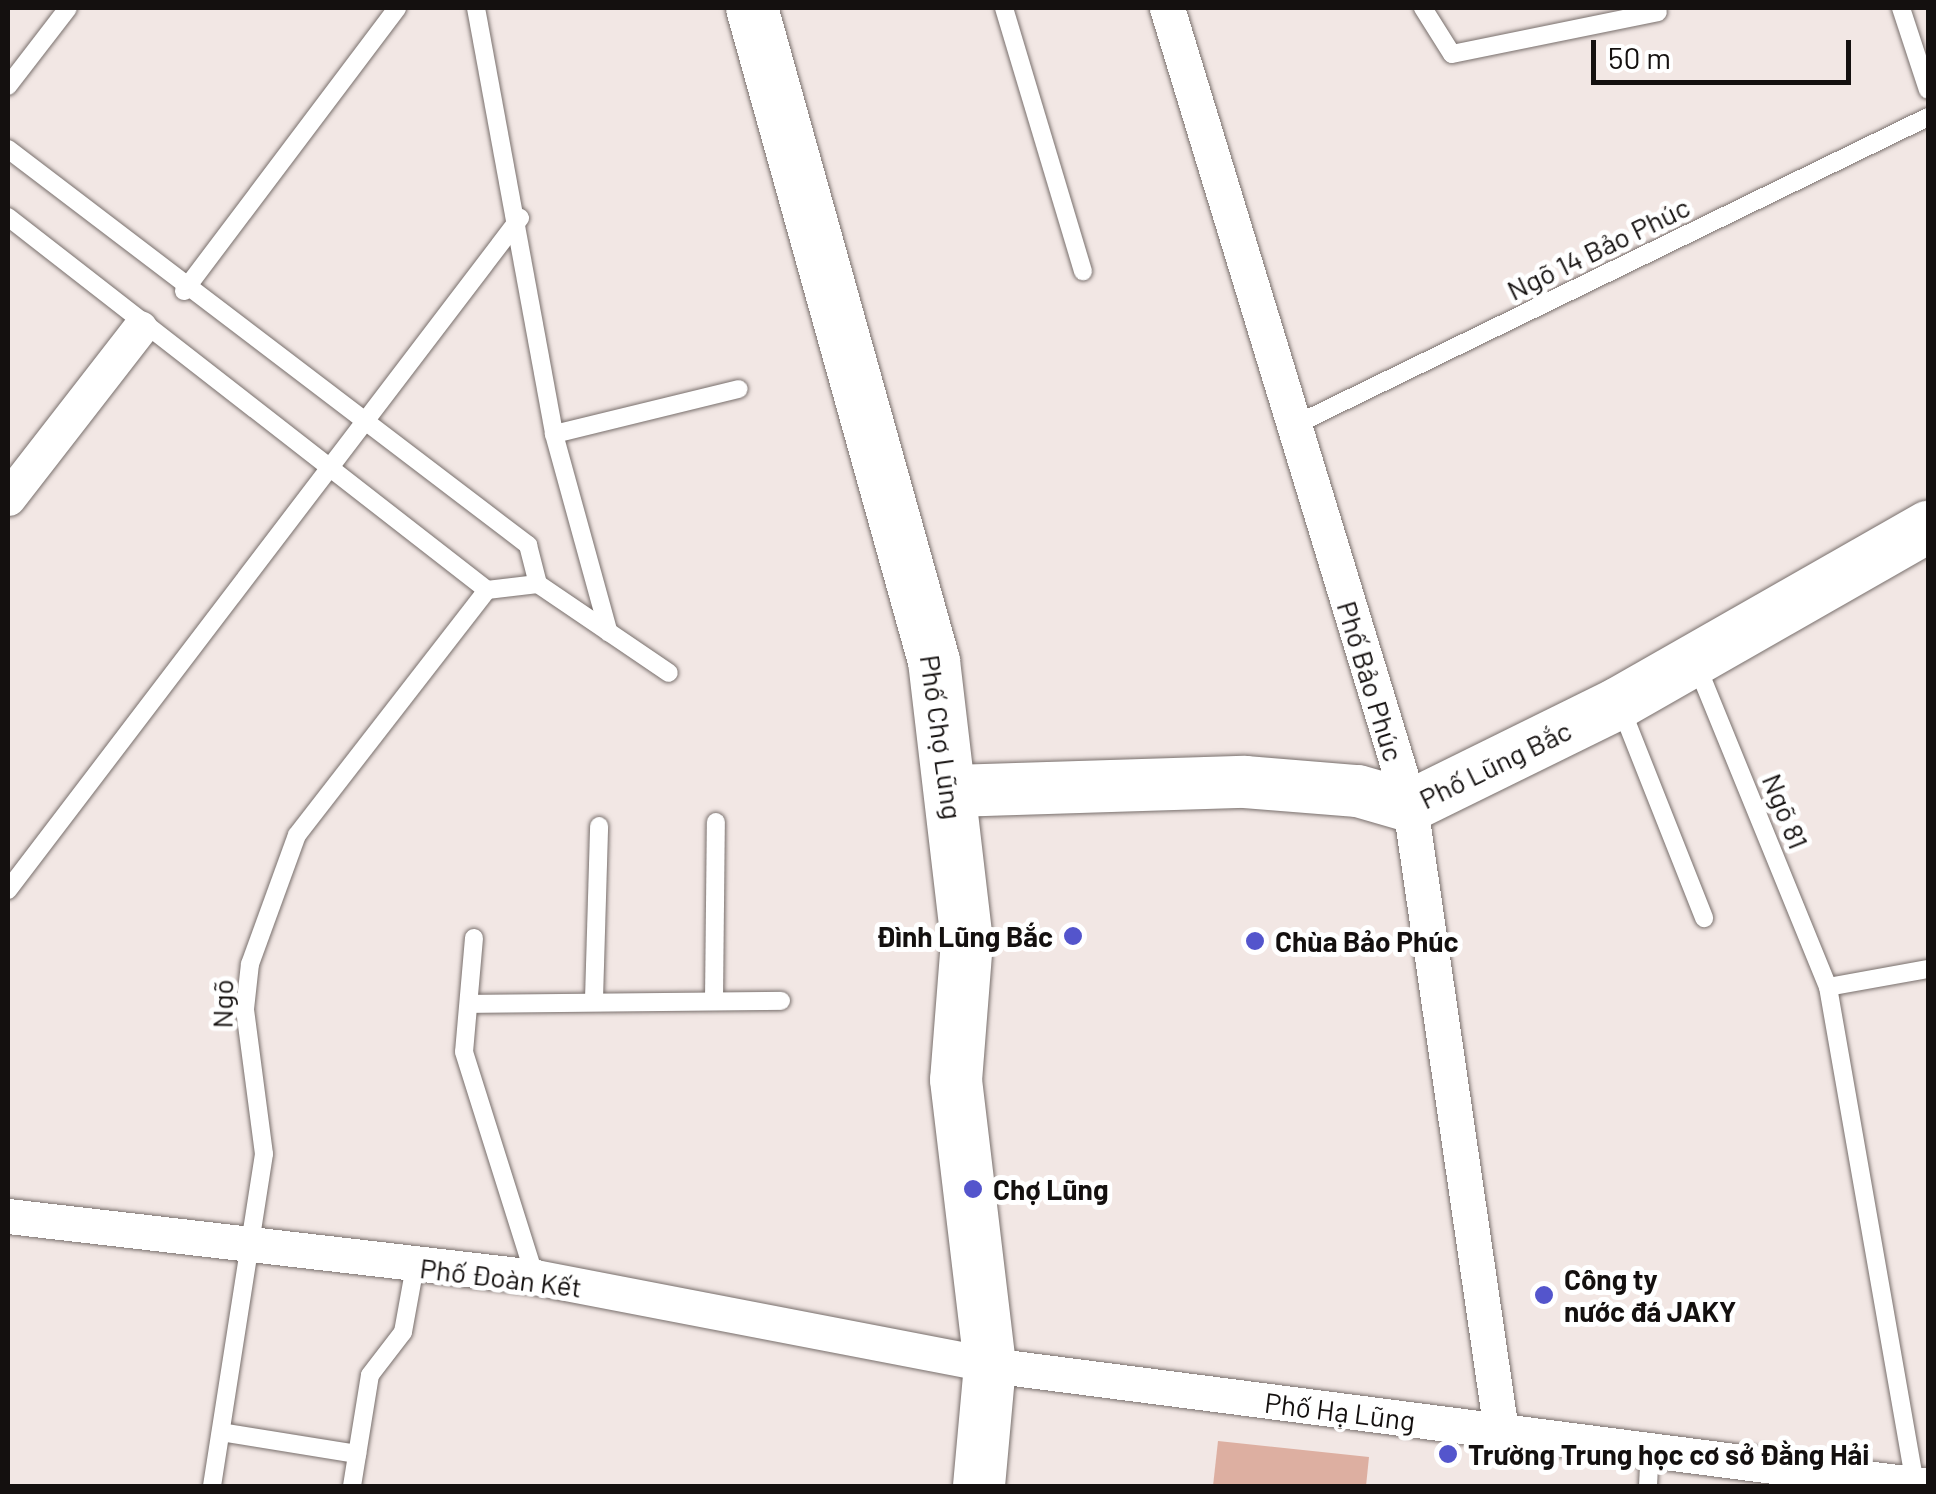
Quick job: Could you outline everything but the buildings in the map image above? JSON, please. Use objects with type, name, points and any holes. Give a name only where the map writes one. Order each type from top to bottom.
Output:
[{"type":"street","name":"Phố Chợ Lũng","points":[[752,8],[934,661],[952,792],[966,941],[956,1080],[990,1365],[979,1486]]},
{"type":"street","name":"Phố Bảo Phúc","points":[[1167,8],[1291,428],[1410,806],[1501,1432]]},
{"type":"street","points":[[8,498],[140,328]]},
{"type":"street","name":"Phố Lũng Bắc","points":[[952,792],[1245,782],[1358,791],[1410,806],[1619,703],[1693,657],[1928,527]]},
{"type":"street","name":"Phố Đoàn Kết","points":[[8,1216],[252,1240],[416,1266],[535,1278],[990,1365]]},
{"type":"street","name":"Phố Hạ Lũng","points":[[990,1365],[1501,1432],[1650,1446],[1922,1485]]},
{"type":"lane","points":[[8,86],[68,8]]},
{"type":"lane","points":[[184,290],[397,8]]},
{"type":"lane","points":[[476,8],[520,218],[554,434],[609,633]]},
{"type":"lane","points":[[1004,8],[1083,271]]},
{"type":"lane","points":[[1424,8],[1438,42],[1452,54],[1659,9]]},
{"type":"lane","points":[[1901,8],[1928,90]]},
{"type":"lane","name":"Ngõ 14 Bảo Phúc","points":[[1291,428],[1928,117]]},
{"type":"lane","points":[[8,149],[184,290],[369,422],[528,545],[538,584],[669,673]]},
{"type":"lane","points":[[8,218],[140,328],[332,468],[487,590],[538,584]]},
{"type":"lane","points":[[8,890],[369,422],[520,218]]},
{"type":"lane","points":[[554,434],[739,389]]},
{"type":"lane","name":"Ngõ","points":[[212,1486],[264,1154],[245,1009],[250,964],[296,835],[487,590]]},
{"type":"lane","name":"Ngõ 81","points":[[1693,657],[1828,987],[1922,1485]]},
{"type":"lane","points":[[1619,703],[1704,918]]},
{"type":"lane","points":[[714,1000],[716,822]]},
{"type":"lane","points":[[594,999],[599,826]]},
{"type":"lane","points":[[474,938],[464,1052],[535,1278]]},
{"type":"lane","points":[[1828,987],[1928,969]]},
{"type":"lane","points":[[468,1004],[594,999],[780,1001]]},
{"type":"lane","points":[[352,1486],[370,1376],[403,1332],[416,1266]]},
{"type":"lane","points":[[221,1432],[357,1454]]},
{"type":"lane","points":[[1648,1486],[1650,1446]]},
{"type":"shaded area","points":[[1218,1441],[1369,1457],[1366,1486],[1213,1486]]},
{"type":"place","name":"Đình Lũng Bắc","points":[[1073,936]]},
{"type":"place","name":"Chùa Bảo Phúc","points":[[1255,941]]},
{"type":"place","name":"Chợ Lũng","points":[[973,1189]]},
{"type":"place","name":"Công ty nước đá JAKY","points":[[1544,1295]]},
{"type":"place","name":"Trường Trung học cơ sở Đằng Hải","points":[[1448,1454]]}]
